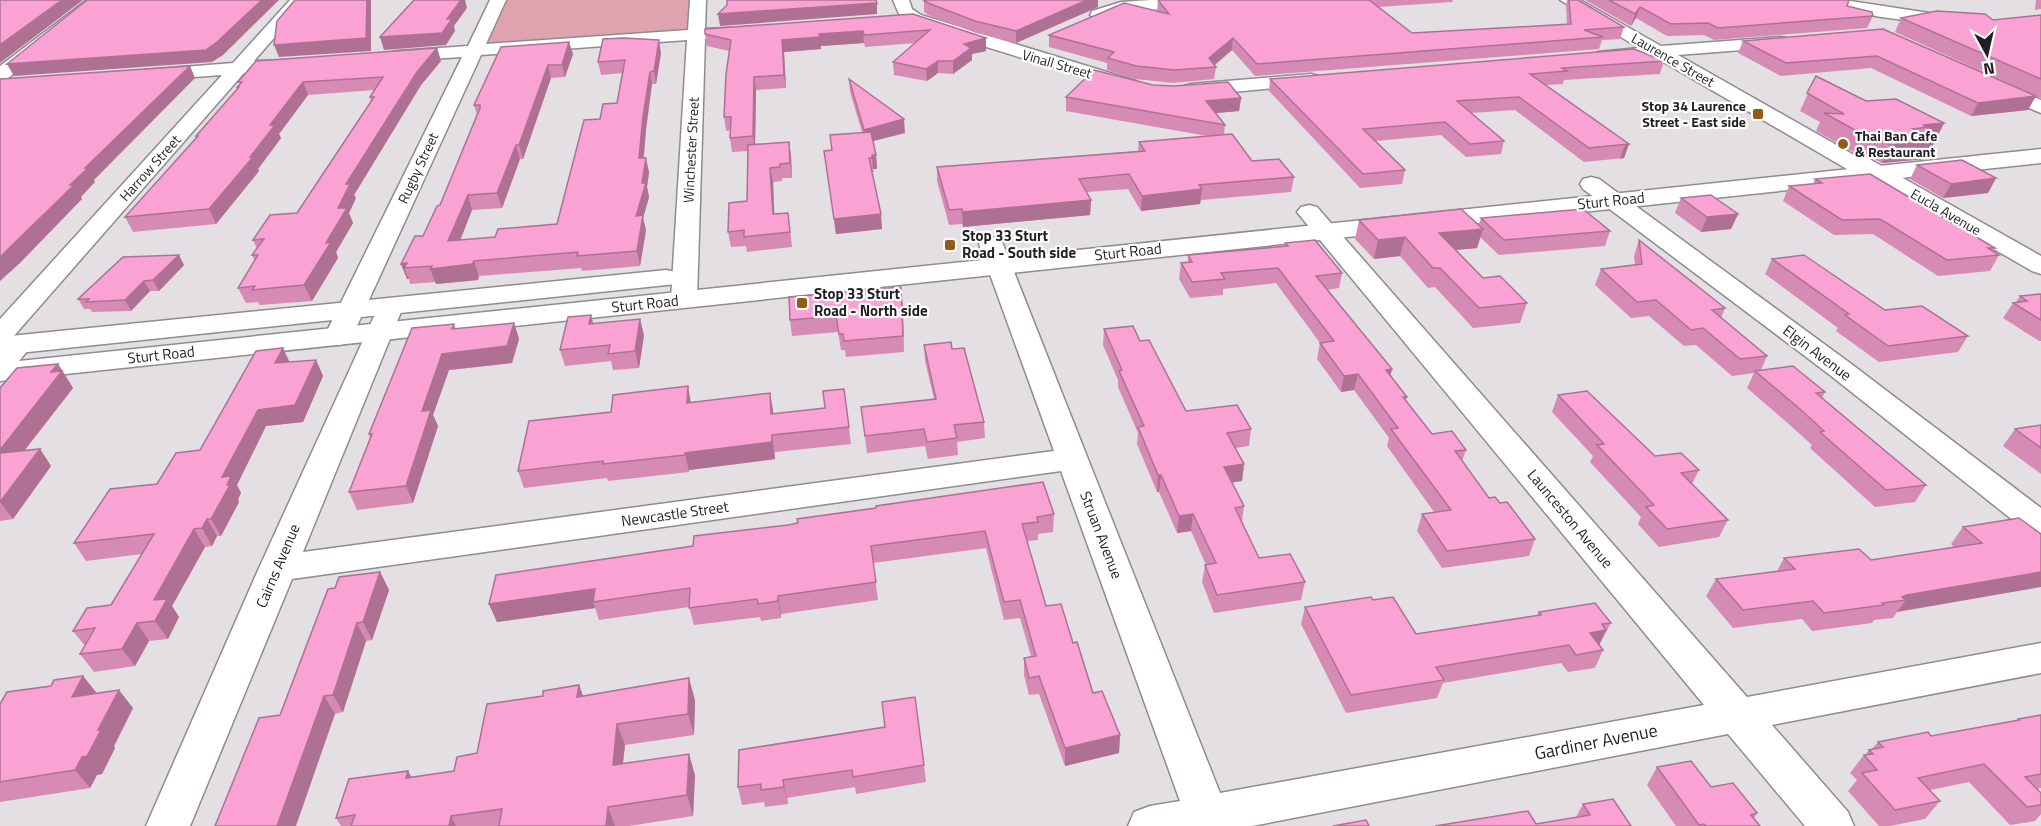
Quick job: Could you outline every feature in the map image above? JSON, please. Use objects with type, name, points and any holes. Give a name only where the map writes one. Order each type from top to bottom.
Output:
[{"type":"main road","name":"Sturt Road","points":[[1602,193],[1847,158],[2041,138]]},
{"type":"main road","name":"Sturt Road","points":[[0,372],[344,324],[995,255],[1602,193],[1875,174],[2041,156]]},
{"type":"main road","name":"Sturt Road","points":[[6,342],[344,324]]},
{"type":"street","points":[[0,75],[97,0]]},
{"type":"street","name":"Harrow Street","points":[[0,366],[6,342],[299,0]]},
{"type":"street","name":"Rugby Street","points":[[344,324],[498,0]]},
{"type":"street","name":"Winchester Street","points":[[684,288],[698,0]]},
{"type":"street","points":[[901,0],[904,11],[915,19]]},
{"type":"street","points":[[1085,21],[1119,3],[1220,0]]},
{"type":"street","name":"Laurence Street","points":[[1568,0],[1847,158]]},
{"type":"street","points":[[1819,0],[1883,6],[1962,22]]},
{"type":"street","points":[[1880,34],[1877,24],[1883,6]]},
{"type":"street","points":[[890,21],[915,19]]},
{"type":"street","name":"Vinall Street","points":[[915,19],[1018,53],[1142,88]]},
{"type":"street","points":[[380,57],[759,30]]},
{"type":"street","points":[[1018,53],[1045,40]]},
{"type":"street","points":[[1592,57],[1795,40]]},
{"type":"street","points":[[131,75],[310,62]]},
{"type":"street","points":[[1173,91],[1332,78]]},
{"type":"street","points":[[1978,79],[2041,107]]},
{"type":"street","points":[[0,85],[24,83]]},
{"type":"street","name":"Eucla Avenue","points":[[1847,158],[2041,266]]},
{"type":"street","name":"Elgin Avenue","points":[[1602,193],[1840,369],[2041,525]]},
{"type":"street","name":"Launceston Avenue","points":[[1317,222],[1832,826]]},
{"type":"street","name":"Struan Avenue","points":[[995,255],[1209,821]]},
{"type":"street","name":"Cairns Avenue","points":[[168,826],[384,320]]},
{"type":"street","name":"Newcastle Street","points":[[277,568],[1073,459]]},
{"type":"street","name":"Gardiner Avenue","points":[[1150,826],[1209,821],[1737,715],[2041,658]]},
{"type":"shaded area","points":[[501,0],[694,0],[693,35],[477,50]]},
{"type":"building","points":[[0,0],[62,0],[0,45]]},
{"type":"building","points":[[87,0],[262,0],[206,50],[7,64]]},
{"type":"building","points":[[295,0],[367,0],[366,38],[274,45],[277,21]]},
{"type":"building","points":[[414,0],[461,0],[447,19],[452,19],[442,33],[380,37]]},
{"type":"building","points":[[727,0],[876,0],[877,3],[718,14],[727,5]]},
{"type":"building","points":[[1087,0],[1016,31],[975,21],[924,1]]},
{"type":"building","points":[[1158,0],[1369,0],[1412,33],[1571,24],[1569,0],[1578,0],[1624,27],[1584,30],[1603,37],[1257,64],[1233,38],[1209,58],[1216,67],[1174,70],[1136,66],[1108,58],[1114,52],[1049,35],[1124,3],[1169,14]]},
{"type":"building","points":[[1609,0],[1849,0],[1847,6],[1872,12],[1873,16],[1718,28],[1708,23],[1671,24],[1640,7],[1635,14]]},
{"type":"building","points":[[1937,11],[1985,14],[1993,20],[2041,15],[2041,79],[1901,18]]},
{"type":"building","points":[[913,14],[986,38],[964,44],[971,48],[953,61],[938,61],[926,69],[893,62],[930,30],[864,35],[863,31],[819,34],[820,37],[782,40],[784,75],[754,77],[753,136],[730,138],[731,117],[724,117],[726,74],[731,40],[705,34],[705,29]]},
{"type":"building","points":[[1883,29],[2036,96],[1978,103],[1877,56],[1786,63],[1743,41]]},
{"type":"building","points":[[603,39],[659,40],[654,71],[650,72],[643,116],[639,158],[646,158],[642,183],[646,183],[636,216],[643,215],[637,251],[577,256],[578,252],[474,261],[472,264],[430,269],[432,266],[404,268],[407,263],[401,264],[415,236],[423,236],[437,206],[440,205],[480,108],[480,105],[474,105],[501,47],[569,42],[562,65],[548,65],[519,145],[516,145],[497,193],[468,195],[448,241],[495,237],[498,229],[557,224],[584,120],[600,119],[603,104],[617,103],[625,60],[598,62]]},
{"type":"building","points":[[437,48],[417,72],[346,184],[350,184],[338,208],[347,208],[326,243],[331,242],[304,285],[252,290],[255,286],[238,288],[258,255],[252,255],[264,239],[253,240],[270,215],[297,213],[374,97],[370,97],[383,77],[303,82],[270,125],[275,125],[250,157],[253,157],[209,209],[125,217],[198,136],[196,136],[239,87],[237,87],[242,82],[238,82],[256,61]]},
{"type":"building","points":[[1634,49],[1664,61],[1562,68],[1567,71],[1530,74],[1629,144],[1589,148],[1519,97],[1457,101],[1504,141],[1470,144],[1445,122],[1363,129],[1405,170],[1363,174],[1270,79]]},
{"type":"building","points":[[190,66],[85,168],[88,168],[70,185],[74,185],[0,257],[0,79]]},
{"type":"building","points":[[1094,70],[1153,85],[1174,86],[1228,82],[1241,98],[1206,101],[1225,125],[1066,97]]},
{"type":"building","points":[[1816,76],[1866,101],[1896,99],[1944,123],[1923,125],[1928,127],[1913,129],[1935,141],[1891,145],[1874,136],[1864,135],[1824,113],[1844,114],[1807,93]]},
{"type":"building","points":[[849,79],[904,119],[864,130]]},
{"type":"building","points":[[871,132],[876,155],[869,158],[881,214],[834,219],[824,151],[832,150],[830,135]]},
{"type":"building","points":[[1232,134],[1252,161],[1279,159],[1294,177],[1199,185],[1202,189],[1142,196],[1129,174],[1079,179],[1091,200],[962,212],[962,209],[949,210],[937,167],[1145,151],[1139,142]]},
{"type":"building","points":[[789,142],[790,163],[770,168],[773,214],[788,213],[790,232],[744,237],[744,230],[728,232],[729,203],[747,201],[748,145]]},
{"type":"building","points":[[1962,160],[1996,178],[1951,184],[1917,165]]},
{"type":"building","points":[[1870,174],[1995,248],[1988,248],[1999,255],[1947,260],[1880,219],[1842,220],[1789,186],[1822,183],[1815,179]]},
{"type":"building","points":[[1711,195],[1738,214],[1707,217],[1681,198]]},
{"type":"building","points":[[1461,209],[1483,229],[1439,233],[1483,278],[1500,276],[1527,303],[1479,308],[1440,268],[1433,268],[1405,237],[1378,240],[1359,220]]},
{"type":"building","points":[[1583,209],[1610,231],[1504,240],[1481,218]]},
{"type":"building","points":[[1315,240],[1342,273],[1316,276],[1392,369],[1386,370],[1407,397],[1403,397],[1432,434],[1452,431],[1466,450],[1455,451],[1489,498],[1495,497],[1500,503],[1507,502],[1535,539],[1447,551],[1422,514],[1451,510],[1391,429],[1398,428],[1358,374],[1344,376],[1320,343],[1334,341],[1278,268],[1221,273],[1225,279],[1192,282],[1181,263],[1192,262],[1188,255],[1288,246],[1285,243]]},
{"type":"building","points":[[1639,240],[1725,308],[1712,310],[1767,356],[1740,359],[1703,328],[1691,330],[1656,300],[1637,302],[1601,269],[1642,264]]},
{"type":"building","points":[[179,255],[153,280],[144,281],[125,300],[86,302],[89,299],[78,299],[123,257]]},
{"type":"building","points":[[1804,255],[1885,310],[1922,306],[1968,336],[1888,346],[1845,315],[1849,314],[1772,259]]},
{"type":"building","points":[[901,287],[903,336],[844,341],[843,334],[839,334],[836,316],[790,320],[789,297]]},
{"type":"building","points":[[2041,294],[2041,320],[2013,303],[2027,301],[2020,296]]},
{"type":"building","points":[[591,315],[589,324],[640,319],[635,351],[608,354],[610,345],[560,350],[568,317]]},
{"type":"building","points":[[514,323],[507,346],[442,354],[422,411],[431,410],[406,486],[349,492],[372,434],[369,434],[412,328],[454,324],[452,329]]},
{"type":"building","points":[[1133,326],[1140,341],[1149,340],[1186,411],[1237,405],[1251,429],[1227,433],[1244,464],[1224,467],[1244,506],[1235,508],[1259,558],[1290,554],[1305,582],[1217,595],[1205,565],[1216,563],[1193,514],[1179,516],[1161,475],[1158,475],[1138,427],[1144,426],[1119,371],[1122,370],[1104,329]]},
{"type":"building","points":[[951,342],[952,349],[964,348],[984,422],[954,425],[957,438],[927,442],[924,429],[865,436],[861,407],[936,399],[924,345]]},
{"type":"building","points":[[283,348],[275,363],[316,360],[295,405],[258,410],[222,477],[231,476],[227,485],[230,485],[211,519],[207,519],[202,528],[194,529],[154,600],[167,599],[155,621],[137,623],[122,649],[80,654],[95,628],[73,631],[87,608],[111,605],[154,534],[74,543],[110,489],[157,484],[176,453],[200,450],[256,351]]},
{"type":"building","points":[[58,364],[51,372],[62,371],[0,450],[0,388],[17,368]]},
{"type":"building","points":[[1793,366],[1825,392],[1816,393],[1926,485],[1886,490],[1820,432],[1824,431],[1800,409],[1755,371]]},
{"type":"building","points":[[688,386],[687,403],[770,393],[771,414],[825,408],[823,391],[844,389],[849,427],[772,435],[772,442],[685,453],[685,455],[603,464],[603,461],[518,471],[529,421],[611,412],[613,395]]},
{"type":"building","points":[[1587,391],[1655,456],[1681,453],[1699,470],[1681,473],[1728,520],[1667,529],[1646,507],[1654,505],[1597,445],[1604,444],[1558,395]]},
{"type":"building","points":[[2041,425],[2041,448],[2015,429]]},
{"type":"building","points":[[40,449],[0,502],[0,453]]},
{"type":"building","points":[[1043,482],[1054,514],[1037,517],[1038,522],[1022,524],[1046,606],[1061,604],[1073,643],[1077,642],[1093,693],[1102,691],[1120,735],[1065,748],[1039,676],[1029,678],[1024,658],[1036,656],[1020,600],[1004,602],[985,531],[871,546],[876,582],[778,596],[778,601],[758,604],[757,599],[689,608],[690,588],[593,602],[595,589],[489,604],[496,575],[693,546],[694,536],[788,525],[798,523],[797,519]]},
{"type":"building","points":[[2019,518],[2041,534],[2041,572],[1907,595],[1902,597],[1906,600],[1882,603],[1884,605],[1824,613],[1813,601],[1743,610],[1716,579],[1795,569],[1784,558],[1859,549],[1871,560],[1982,543],[1963,527]]},
{"type":"building","points":[[380,572],[363,622],[357,623],[333,695],[324,696],[277,826],[215,826],[259,718],[280,715],[328,589],[335,588],[339,577]]},
{"type":"building","points":[[1371,597],[1373,600],[1393,597],[1416,634],[1541,615],[1539,612],[1595,603],[1611,623],[1602,624],[1606,630],[1590,633],[1603,650],[1576,655],[1569,645],[1436,667],[1444,680],[1351,695],[1305,607]]},
{"type":"building","points":[[83,676],[72,697],[119,690],[87,756],[82,757],[75,770],[0,782],[0,704],[7,692],[51,686],[54,680]]},
{"type":"building","points":[[689,678],[688,714],[617,724],[613,765],[689,754],[687,795],[608,807],[606,826],[499,826],[502,809],[451,816],[449,826],[351,826],[355,815],[336,818],[349,779],[408,771],[406,778],[454,771],[457,757],[477,753],[487,704],[543,696],[543,691],[579,685],[577,697]]},
{"type":"building","points":[[915,697],[924,765],[853,777],[852,770],[783,780],[784,787],[761,790],[761,784],[738,787],[739,750],[885,727],[882,702]]},
{"type":"building","points":[[2041,715],[2041,774],[2025,777],[2041,793],[2041,805],[2027,807],[1984,764],[1918,778],[1940,801],[1895,810],[1862,773],[1877,770],[1864,755],[1873,754],[1869,750],[1883,747],[1878,742],[1928,732],[1931,736]]},
{"type":"building","points":[[1691,761],[1711,787],[1733,783],[1757,813],[1751,815],[1760,826],[1699,825],[1657,767]]},
{"type":"building","points":[[1613,799],[1631,826],[1435,826],[1528,811],[1536,824],[1590,815],[1583,804]]},
{"type":"building","points":[[1366,820],[1369,826],[1333,826]]},
{"type":"place","name":"Stop 34 Laurence Street - East side","points":[[1758,114]]},
{"type":"place","name":"Thai Ban Cafe & Restaurant","points":[[1843,144]]},
{"type":"place","name":"Stop 33 Sturt Road - South side","points":[[950,245]]},
{"type":"place","name":"Stop 33 Sturt Road - North side","points":[[802,303]]}]
